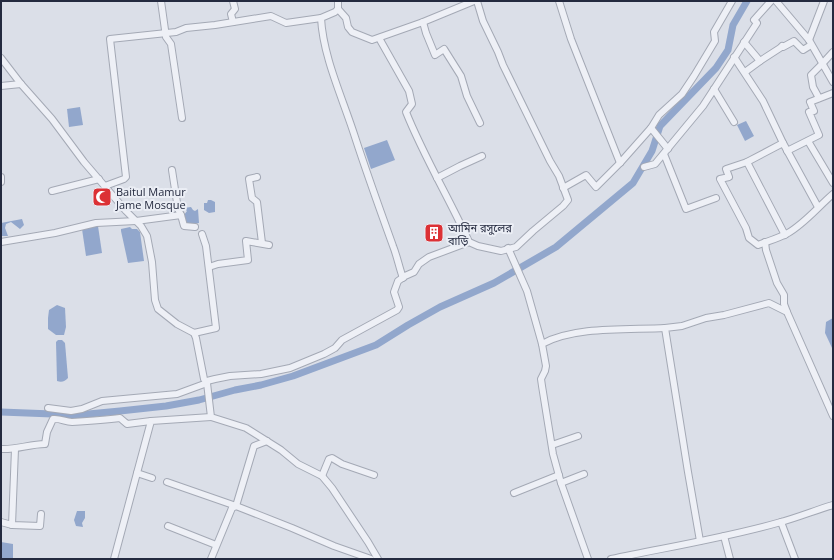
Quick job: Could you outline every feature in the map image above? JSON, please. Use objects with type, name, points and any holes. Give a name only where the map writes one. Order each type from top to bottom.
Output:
[{"type":"street","points":[[161,1],[166,37],[171,44],[182,118]]},
{"type":"street","points":[[233,1],[235,9],[231,14],[233,22]]},
{"type":"street","points":[[338,1],[338,8],[346,18],[348,27],[352,32],[372,40],[478,2],[483,22],[558,176],[568,200],[516,247],[501,251],[478,246],[469,242],[419,144],[406,112],[412,104],[409,91],[379,38]]},
{"type":"street","points":[[559,1],[571,39],[620,164]]},
{"type":"street","points":[[563,188],[586,175],[596,187],[620,164],[651,128],[659,115],[682,94],[715,41],[714,32],[732,1]]},
{"type":"street","points":[[644,168],[656,164],[686,128],[714,89],[757,23],[754,20],[771,1]]},
{"type":"street","points":[[776,1],[810,42],[833,82]]},
{"type":"street","points":[[745,72],[782,46],[783,48],[794,41],[803,50],[810,42],[824,1]]},
{"type":"street","points":[[105,186],[124,180],[126,177],[110,39],[176,32],[186,28],[271,16],[286,23],[320,18],[335,12],[338,8]]},
{"type":"street","points":[[320,18],[321,31],[331,70],[374,196],[394,248],[403,278]]},
{"type":"street","points":[[423,22],[435,54],[444,49],[461,76],[467,96],[480,123]]},
{"type":"street","points":[[744,42],[760,61]]},
{"type":"street","points":[[819,98],[813,87],[811,75],[833,52]]},
{"type":"street","points":[[734,57],[763,101],[787,151],[818,207]]},
{"type":"street","points":[[1,58],[21,84],[52,119],[99,179],[148,236],[152,262],[154,300],[158,309],[176,324],[194,333],[216,328],[206,246],[202,234]]},
{"type":"street","points":[[1,86],[21,84]]},
{"type":"street","points":[[714,89],[734,122]]},
{"type":"street","points":[[787,151],[819,135],[809,112],[814,111],[810,102],[833,93]]},
{"type":"street","points":[[651,128],[663,143],[686,209],[716,198]]},
{"type":"street","points":[[808,141],[833,183]]},
{"type":"street","points":[[783,142],[747,162],[726,170],[729,177],[720,179],[746,228],[749,238],[758,245],[785,235],[799,225],[833,194]]},
{"type":"street","points":[[437,178],[482,156]]},
{"type":"street","points":[[747,162],[785,235]]},
{"type":"street","points":[[172,170],[178,209],[184,226],[190,228],[195,227]]},
{"type":"street","points":[[1,177],[1,182]]},
{"type":"street","points":[[257,177],[249,179],[252,198],[257,202],[262,243]]},
{"type":"street","points":[[52,191],[99,179]]},
{"type":"street","points":[[1,242],[55,233],[96,223],[136,221],[181,215]]},
{"type":"street","points":[[209,267],[248,260],[246,241],[269,245]]},
{"type":"street","points":[[48,408],[71,411],[82,409],[102,400],[177,394],[207,383],[207,381],[222,377],[261,374],[290,368],[324,354],[335,348],[342,340],[397,310],[399,307],[394,292],[398,281],[414,272],[419,264],[429,257],[469,242]]},
{"type":"street","points":[[765,242],[766,250],[777,283],[784,295],[784,304],[787,312],[833,416]]},
{"type":"street","points":[[508,248],[527,291],[542,344],[546,366],[541,379],[552,445],[561,483],[588,559]]},
{"type":"street","points":[[542,344],[550,339],[586,332],[682,326],[706,318],[724,315],[769,303],[787,312]]},
{"type":"street","points":[[665,328],[700,541]]},
{"type":"street","points":[[194,333],[204,379],[207,383],[210,417]]},
{"type":"street","points":[[1,449],[15,449],[37,444],[45,444],[49,425],[53,419],[76,422],[120,418],[127,424],[210,417],[246,428],[282,450],[298,464],[322,476],[332,488],[378,559]]},
{"type":"street","points":[[114,559],[151,421]]},
{"type":"street","points":[[552,445],[578,436]]},
{"type":"street","points":[[211,559],[232,508],[236,506],[254,446],[267,440]]},
{"type":"street","points":[[12,525],[15,449]]},
{"type":"street","points":[[322,476],[329,460],[332,458],[346,466],[374,475]]},
{"type":"street","points":[[137,473],[152,478]]},
{"type":"street","points":[[561,483],[584,474]]},
{"type":"street","points":[[514,493],[559,475]]},
{"type":"street","points":[[167,482],[236,506],[334,546],[371,559]]},
{"type":"street","points":[[611,559],[724,536],[781,522],[833,504]]},
{"type":"street","points":[[1,522],[12,525],[40,526],[40,514]]},
{"type":"street","points":[[781,522],[795,559]]},
{"type":"street","points":[[168,526],[216,545]]},
{"type":"street","points":[[724,536],[730,559]]},
{"type":"water","points":[[80,107],[83,125],[69,127],[67,109]]},
{"type":"water","points":[[746,121],[754,136],[745,141],[737,125]]},
{"type":"water","points":[[387,140],[395,160],[371,169],[364,148]]},
{"type":"water","points":[[208,200],[215,202],[215,212],[209,213],[204,210],[204,203],[207,203]]},
{"type":"water","points":[[191,207],[195,211],[198,209],[199,223],[185,225],[184,215],[187,211],[184,208]]},
{"type":"water","points":[[22,219],[24,225],[20,229],[11,222],[6,224],[5,228],[8,236],[1,236],[1,223]]},
{"type":"water","points":[[98,226],[102,253],[86,256],[82,229]]},
{"type":"water","points":[[130,227],[132,229],[137,229],[140,232],[144,261],[128,263],[121,229]]},
{"type":"water","points":[[57,305],[65,308],[66,327],[64,335],[56,335],[48,329],[49,310]]},
{"type":"water","points":[[833,318],[833,350],[825,333],[826,322]]},
{"type":"water","points":[[58,340],[62,340],[65,343],[68,378],[62,382],[57,381],[56,342]]},
{"type":"water","points":[[77,511],[85,511],[85,518],[82,523],[83,527],[76,526],[74,520]]},
{"type":"water","points":[[1,542],[13,544],[13,559],[1,559]]},
{"type":"waterway","points":[[1,412],[78,415],[120,411],[166,406],[199,400],[235,390],[261,385],[293,376],[376,345],[440,307],[494,283],[556,247],[633,183],[652,151],[660,126],[716,68],[728,50],[733,25],[747,1]]},
{"type":"place","name":"Baitul Mamur Jame Mosque","points":[[102,197]]},
{"type":"place","name":"আমিন রসুলের বাড়ি","points":[[434,233]]}]
